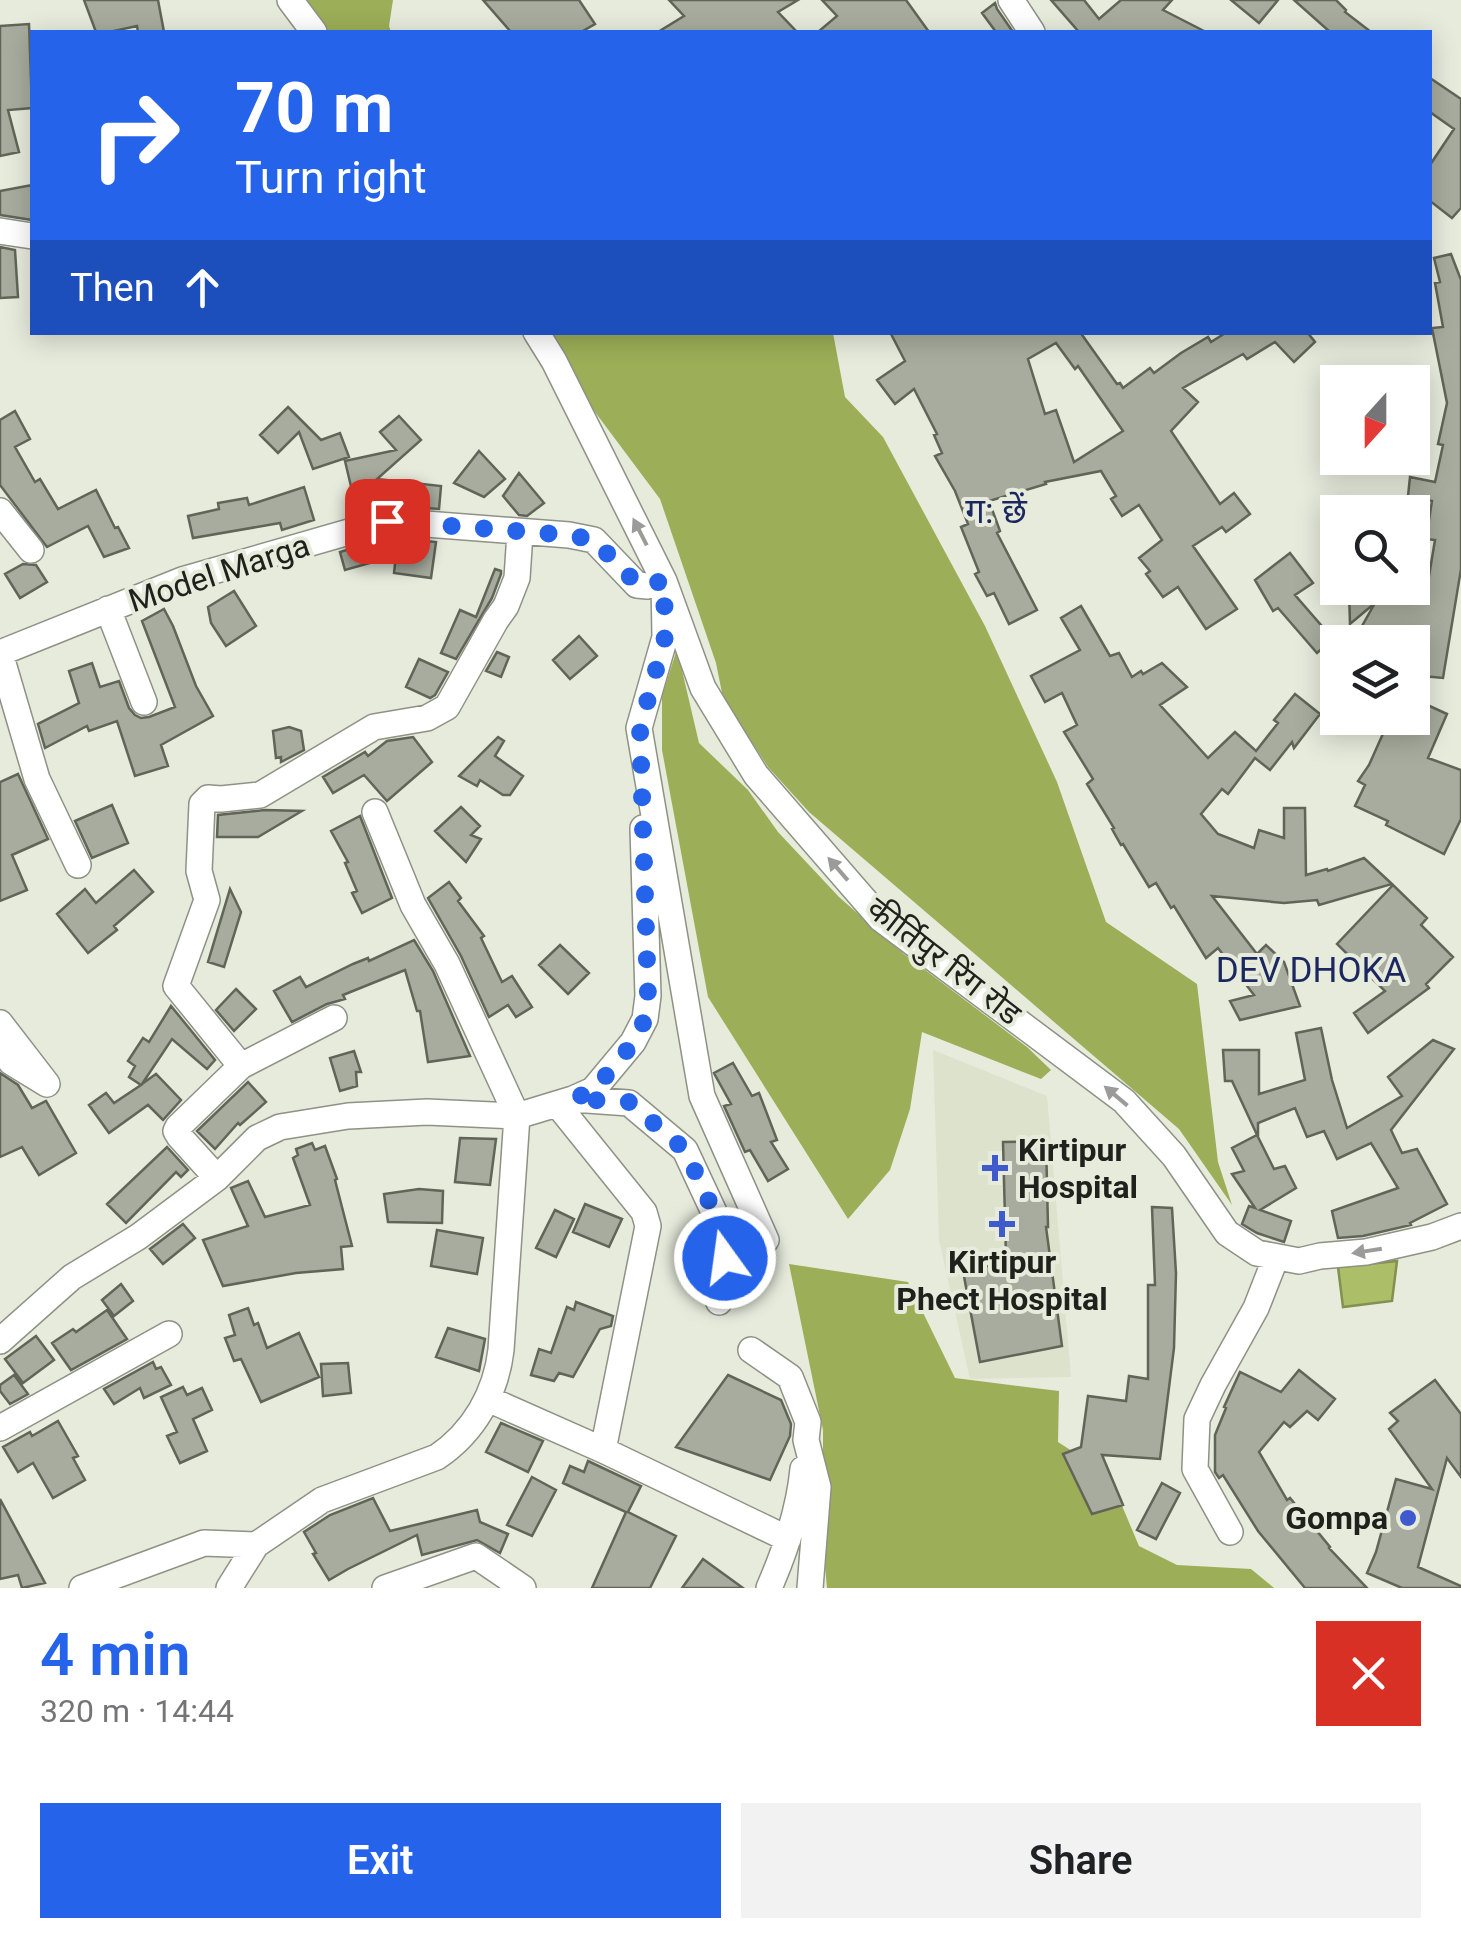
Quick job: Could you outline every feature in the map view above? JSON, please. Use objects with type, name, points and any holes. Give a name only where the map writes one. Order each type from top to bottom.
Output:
[{"type":"street","points":[[290,0],[312,30]]},
{"type":"street","points":[[1011,0],[1031,30]]},
{"type":"street","points":[[0,231],[30,236]]},
{"type":"street","name":"कीर्तिपुर रिंग रोड","points":[[538,335],[664,580],[703,688],[756,776],[882,920],[1124,1102],[1174,1156],[1227,1233],[1257,1253],[1299,1261],[1366,1252],[1461,1226]]},
{"type":"street","points":[[0,512],[31,550]]},
{"type":"street","name":"Model Marga","points":[[0,653],[182,580],[387,521],[594,540],[637,584],[647,586],[664,580]]},
{"type":"street","points":[[241,1066],[176,986],[206,900],[199,871],[202,804],[208,798],[260,795],[374,727],[428,718],[447,707],[518,578],[520,533]]},
{"type":"street","points":[[0,1341],[72,1277],[138,1238],[217,1178],[257,1138],[280,1126],[348,1116],[427,1112],[517,1116],[594,1090],[634,1042],[645,1019],[648,996],[640,728],[665,637],[664,580]]},
{"type":"street","points":[[108,609],[144,702]]},
{"type":"street","points":[[0,653],[37,779],[78,865]]},
{"type":"street","points":[[565,1101],[629,1102],[685,1150],[720,1225],[725,1258],[719,1302],[766,1240],[702,1096],[640,728]]},
{"type":"street","points":[[230,1588],[256,1545],[322,1500],[437,1457],[453,1446],[488,1399],[498,1371],[517,1116],[448,964],[413,905],[376,812]]},
{"type":"street","points":[[217,1178],[176,1130],[241,1066],[334,1018]]},
{"type":"street","points":[[0,1023],[47,1084],[10,1062],[0,1036]]},
{"type":"street","points":[[565,1101],[644,1212],[648,1226],[604,1450]]},
{"type":"street","points":[[1230,1532],[1195,1469],[1197,1419],[1256,1308],[1276,1257]]},
{"type":"street","points":[[0,1428],[170,1334]]},
{"type":"street","points":[[751,1350],[790,1377],[808,1422],[800,1500],[768,1588]]},
{"type":"street","points":[[488,1399],[604,1450],[788,1540]]},
{"type":"street","points":[[806,1440],[818,1486],[810,1588]]},
{"type":"street","points":[[82,1588],[204,1543],[256,1545]]},
{"type":"street","points":[[385,1588],[476,1556],[523,1588]]},
{"type":"shaded area","points":[[278,0],[393,0],[390,30],[300,30]]},
{"type":"shaded area","points":[[537,335],[833,335],[845,397],[883,437],[985,626],[1057,782],[1106,922],[1197,984],[1218,1162],[1232,1205],[1179,1129],[809,812],[768,767],[723,698],[716,663],[660,499]]},
{"type":"shaded area","points":[[677,649],[699,743],[748,790],[778,832],[839,897],[904,954],[1027,1047],[1051,1070],[1041,1079],[922,1032],[910,1109],[890,1170],[848,1219],[708,997],[662,750],[662,696]]},
{"type":"shaded area","name":"Kirtipur Hospital","points":[[933,1050],[1047,1096],[1071,1377],[970,1379],[939,1240]]},
{"type":"shaded area","points":[[1397,1261],[1392,1301],[1343,1307],[1338,1267]]},
{"type":"shaded area","points":[[789,1264],[908,1282],[955,1378],[1059,1391],[1058,1442],[1109,1475],[1139,1546],[1177,1565],[1251,1569],[1274,1588],[827,1588],[823,1430]]},
{"type":"building","points":[[84,0],[158,0],[164,30],[138,30],[137,26],[95,30]]},
{"type":"building","points":[[483,0],[579,0],[595,24],[584,30],[509,30]]},
{"type":"building","points":[[669,0],[798,0],[778,12],[795,30],[661,30],[684,16]]},
{"type":"building","points":[[822,0],[906,0],[928,30],[820,30],[837,16]]},
{"type":"building","points":[[1051,0],[1084,0],[1099,19],[1121,0],[1172,0],[1163,10],[1202,30],[1077,30]]},
{"type":"building","points":[[1231,0],[1278,0],[1259,23]]},
{"type":"building","points":[[1294,0],[1336,0],[1368,30],[1328,30]]},
{"type":"building","points":[[995,3],[1012,30],[995,30],[982,13]]},
{"type":"building","points":[[29,24],[30,108],[8,110],[19,152],[0,156],[0,26]]},
{"type":"building","points":[[1432,79],[1461,99],[1461,208],[1452,218],[1432,203],[1432,162],[1454,129],[1432,113]]},
{"type":"building","points":[[30,185],[30,220],[0,215],[0,191]]},
{"type":"building","points":[[0,247],[15,250],[18,297],[0,298]]},
{"type":"building","points":[[1451,254],[1461,280],[1461,569],[1443,678],[1430,677],[1430,625],[1363,625],[1374,605],[1430,605],[1435,540],[1430,539],[1432,501],[1430,495],[1408,495],[1410,477],[1435,482],[1443,445],[1438,444],[1447,403],[1432,328],[1443,327],[1434,258]]},
{"type":"building","points":[[892,335],[1082,335],[1123,388],[1150,368],[1154,373],[1208,337],[1211,342],[1222,335],[1309,335],[1315,342],[1294,362],[1275,342],[1247,359],[1243,354],[1183,388],[1198,402],[1171,431],[1220,504],[1234,493],[1250,514],[1226,532],[1222,527],[1193,546],[1237,609],[1206,629],[1178,587],[1163,597],[1146,574],[1150,571],[1139,558],[1162,540],[1139,505],[1122,516],[1111,499],[1116,496],[1101,471],[1045,482],[989,501],[1000,531],[997,533],[1037,610],[1009,624],[994,593],[987,596],[975,574],[979,572],[961,527],[968,524],[935,456],[942,453],[934,435],[937,434],[914,389],[895,404],[877,380],[905,361]],"holes":[[[1056,343],[1075,369],[1078,366],[1123,431],[1074,462],[1056,410],[1045,414],[1028,359]]]},
{"type":"building","points":[[288,407],[321,440],[340,433],[349,457],[313,469],[299,432],[278,453],[260,435]]},
{"type":"building","points":[[15,411],[30,439],[15,447],[35,482],[40,479],[58,509],[96,490],[129,548],[104,557],[88,526],[47,547],[0,485],[0,420]]},
{"type":"building","points":[[399,416],[421,440],[377,479],[441,486],[439,509],[397,506],[398,487],[354,499],[345,461],[396,450],[380,432]]},
{"type":"building","points":[[479,451],[505,479],[484,497],[454,483]]},
{"type":"building","points":[[519,473],[544,503],[527,516],[519,515],[503,496]]},
{"type":"building","points":[[304,487],[314,520],[282,530],[280,523],[193,538],[188,516],[219,509],[218,503],[247,498],[249,505]]},
{"type":"building","points":[[398,538],[436,542],[431,578],[394,573]]},
{"type":"building","points":[[365,544],[370,563],[345,570],[340,552]]},
{"type":"building","points":[[1290,553],[1313,583],[1295,595],[1321,625],[1320,650],[1317,653],[1278,608],[1273,611],[1255,580]]},
{"type":"building","points":[[23,564],[36,565],[47,582],[20,598],[5,574]]},
{"type":"building","points":[[495,569],[501,574],[492,598],[456,659],[441,653],[460,610],[476,617]]},
{"type":"building","points":[[234,591],[256,626],[226,646],[211,623],[208,607]]},
{"type":"building","points":[[1349,605],[1373,605],[1350,624]]},
{"type":"building","points":[[1081,606],[1110,656],[1119,653],[1132,677],[1162,663],[1187,687],[1160,705],[1208,758],[1235,732],[1256,751],[1295,694],[1320,714],[1294,748],[1292,742],[1270,770],[1255,758],[1228,794],[1222,789],[1201,814],[1218,834],[1254,848],[1259,830],[1284,838],[1284,808],[1305,808],[1306,875],[1364,858],[1392,884],[1319,905],[1317,900],[1284,903],[1212,896],[1257,954],[1266,945],[1284,962],[1300,1006],[1240,1020],[1230,1001],[1254,995],[1218,948],[1206,958],[1174,906],[1171,908],[1156,883],[1149,887],[1121,845],[1087,784],[1093,779],[1064,732],[1077,725],[1062,693],[1045,702],[1031,676],[1080,650],[1061,618]]},
{"type":"building","points":[[164,609],[213,716],[161,745],[168,766],[135,776],[117,721],[89,731],[87,726],[45,748],[38,724],[79,703],[69,671],[92,663],[100,687],[119,681],[135,715],[149,717],[175,707],[142,621]]},
{"type":"building","points":[[579,636],[597,656],[570,679],[553,660]]},
{"type":"building","points":[[497,652],[509,657],[501,677],[486,671]]},
{"type":"building","points":[[419,659],[448,672],[430,698],[406,687]]},
{"type":"building","points":[[1430,706],[1447,714],[1428,758],[1461,770],[1461,819],[1444,854],[1355,806],[1365,785],[1358,781],[1382,735],[1430,735]]},
{"type":"building","points":[[289,727],[301,731],[304,750],[281,762],[281,757],[276,758],[273,731]]},
{"type":"building","points":[[413,737],[432,762],[387,801],[364,775],[333,793],[323,777],[365,752],[368,756],[387,741]]},
{"type":"building","points":[[498,737],[504,741],[495,756],[523,776],[510,795],[503,795],[480,780],[477,786],[459,776]]},
{"type":"building","points":[[18,774],[48,839],[12,855],[27,890],[0,901],[0,782]]},
{"type":"building","points":[[112,805],[128,843],[92,858],[75,821]]},
{"type":"building","points":[[461,807],[480,826],[471,835],[481,839],[466,862],[435,831]]},
{"type":"building","points":[[302,811],[258,837],[217,837],[218,815]]},
{"type":"building","points":[[360,816],[392,898],[362,913],[352,893],[357,891],[345,863],[348,862],[331,831]]},
{"type":"building","points":[[134,870],[153,892],[114,926],[117,930],[88,953],[57,914],[85,889],[96,903]]},
{"type":"building","points":[[449,882],[484,936],[481,938],[502,982],[512,976],[532,1007],[516,1017],[508,1005],[489,1017],[428,898]]},
{"type":"building","points":[[1393,885],[1427,918],[1421,925],[1453,957],[1426,984],[1429,988],[1368,1033],[1354,1013],[1385,991],[1337,944]]},
{"type":"building","points":[[230,889],[241,912],[224,967],[208,962]]},
{"type":"building","points":[[414,940],[433,971],[470,1056],[428,1062],[420,1011],[405,970],[343,995],[345,999],[292,1022],[274,991],[300,977],[306,987]]},
{"type":"building","points":[[560,945],[589,973],[568,994],[539,965]]},
{"type":"building","points":[[236,989],[256,1009],[234,1031],[216,1010]]},
{"type":"building","points":[[171,1006],[215,1060],[207,1069],[172,1039],[142,1084],[156,1074],[181,1100],[163,1120],[148,1105],[109,1133],[89,1105],[106,1093],[114,1103],[141,1085],[129,1077],[135,1066],[128,1061],[143,1038],[149,1042]]},
{"type":"building","points":[[1321,1028],[1347,1128],[1402,1096],[1388,1077],[1433,1040],[1454,1049],[1391,1130],[1402,1153],[1417,1149],[1447,1204],[1411,1225],[1338,1238],[1332,1211],[1398,1188],[1371,1143],[1337,1159],[1324,1131],[1307,1137],[1295,1108],[1258,1123],[1258,1137],[1232,1081],[1225,1081],[1223,1050],[1259,1050],[1259,1094],[1305,1080],[1296,1033]]},
{"type":"building","points":[[354,1051],[361,1072],[356,1072],[357,1086],[340,1091],[330,1058]]},
{"type":"building","points":[[733,1063],[752,1096],[759,1093],[777,1140],[771,1142],[788,1169],[768,1181],[750,1150],[745,1152],[724,1106],[731,1104],[714,1073]]},
{"type":"building","points":[[0,1073],[18,1085],[32,1108],[46,1101],[76,1153],[39,1175],[22,1147],[0,1157]]},
{"type":"building","points":[[248,1082],[266,1102],[238,1123],[215,1149],[197,1131]]},
{"type":"building","points":[[1257,1135],[1274,1169],[1285,1166],[1296,1188],[1260,1210],[1291,1221],[1284,1242],[1242,1224],[1249,1206],[1255,1208],[1232,1174],[1244,1171],[1232,1148]]},
{"type":"building","points":[[460,1138],[496,1139],[490,1185],[455,1182]]},
{"type":"building","points":[[1046,1141],[1046,1227],[1062,1346],[980,1362],[963,1271],[1005,1263],[1003,1142]]},
{"type":"building","points":[[312,1143],[315,1150],[325,1146],[337,1179],[352,1246],[341,1247],[343,1269],[223,1286],[203,1240],[248,1226],[231,1188],[248,1181],[265,1217],[310,1205],[293,1158],[298,1155],[296,1149]]},
{"type":"building","points":[[167,1147],[188,1170],[181,1177],[176,1172],[126,1223],[107,1204]]},
{"type":"building","points":[[419,1189],[443,1191],[442,1223],[388,1222],[384,1194]]},
{"type":"building","points":[[585,1204],[622,1219],[609,1247],[573,1232]]},
{"type":"building","points":[[1152,1207],[1172,1208],[1176,1273],[1174,1348],[1160,1459],[1102,1455],[1123,1505],[1092,1514],[1063,1454],[1081,1447],[1088,1396],[1126,1401],[1129,1376],[1148,1379],[1148,1285],[1155,1285]]},
{"type":"building","points":[[555,1210],[574,1219],[556,1257],[536,1248]]},
{"type":"building","points":[[183,1224],[195,1238],[163,1264],[150,1249]]},
{"type":"building","points":[[437,1230],[483,1238],[477,1274],[431,1266]]},
{"type":"building","points":[[121,1284],[133,1301],[114,1316],[102,1300]]},
{"type":"building","points":[[576,1302],[613,1316],[611,1326],[600,1329],[573,1377],[559,1373],[554,1381],[531,1375],[539,1349],[551,1353],[567,1307],[574,1310]]},
{"type":"building","points":[[248,1308],[267,1348],[299,1333],[319,1377],[261,1402],[241,1359],[234,1361],[225,1338],[235,1335],[229,1315]]},
{"type":"building","points":[[107,1310],[127,1339],[71,1370],[52,1343]]},
{"type":"building","points":[[448,1328],[485,1339],[479,1371],[436,1357]]},
{"type":"building","points":[[36,1336],[54,1360],[23,1383],[5,1359]]},
{"type":"building","points":[[153,1362],[156,1369],[161,1367],[171,1385],[144,1398],[140,1388],[114,1404],[104,1389]]},
{"type":"building","points":[[348,1363],[351,1393],[323,1396],[321,1364]]},
{"type":"building","points":[[1299,1370],[1335,1399],[1318,1420],[1307,1411],[1290,1427],[1284,1422],[1259,1452],[1287,1500],[1290,1498],[1367,1588],[1305,1588],[1258,1531],[1223,1475],[1219,1478],[1215,1472],[1215,1435],[1240,1372],[1281,1392]]},
{"type":"building","points":[[14,1375],[28,1394],[10,1404],[0,1385]]},
{"type":"building","points":[[728,1375],[781,1400],[791,1424],[790,1436],[770,1480],[676,1447]]},
{"type":"building","points":[[1435,1380],[1461,1414],[1461,1477],[1447,1458],[1418,1567],[1461,1588],[1402,1588],[1367,1573],[1396,1479],[1432,1489],[1389,1429],[1398,1421],[1390,1413]]},
{"type":"building","points":[[183,1387],[187,1395],[202,1388],[212,1410],[193,1419],[207,1451],[180,1463],[167,1436],[177,1432],[161,1397]]},
{"type":"building","points":[[58,1421],[78,1456],[73,1458],[85,1480],[53,1498],[33,1463],[18,1472],[3,1447]]},
{"type":"building","points":[[501,1423],[543,1441],[528,1472],[486,1452]]},
{"type":"building","points":[[588,1461],[641,1486],[628,1512],[676,1536],[650,1588],[592,1588],[626,1512],[563,1483],[570,1466],[584,1472]]},
{"type":"building","points":[[532,1477],[556,1490],[532,1536],[507,1525]]},
{"type":"building","points":[[1162,1483],[1180,1493],[1156,1539],[1137,1530]]},
{"type":"building","points":[[373,1498],[390,1531],[477,1510],[480,1522],[508,1534],[500,1553],[477,1540],[422,1555],[417,1535],[329,1580],[304,1532],[330,1515]]},
{"type":"building","points":[[0,1499],[45,1583],[22,1588],[18,1575],[0,1579]]},
{"type":"building","points":[[703,1559],[743,1588],[682,1588]]},
{"type":"place","name":"Kirtipur Hospital","points":[[995,1168]]},
{"type":"place","name":"Kirtipur Phect Hospital","points":[[1002,1224]]},
{"type":"place","name":"Gompa","points":[[1408,1518]]},
{"type":"district","name":"ग: छें","points":[[996,511]]},
{"type":"district","name":"DEV DHOKA","points":[[1311,970]]},
{"type":"route","points":[[387,521],[594,540],[637,584],[647,586],[664,580],[665,637],[640,728],[648,996],[645,1019],[634,1042],[594,1090],[573,1099],[629,1102],[685,1150],[720,1225],[725,1258]]}]
